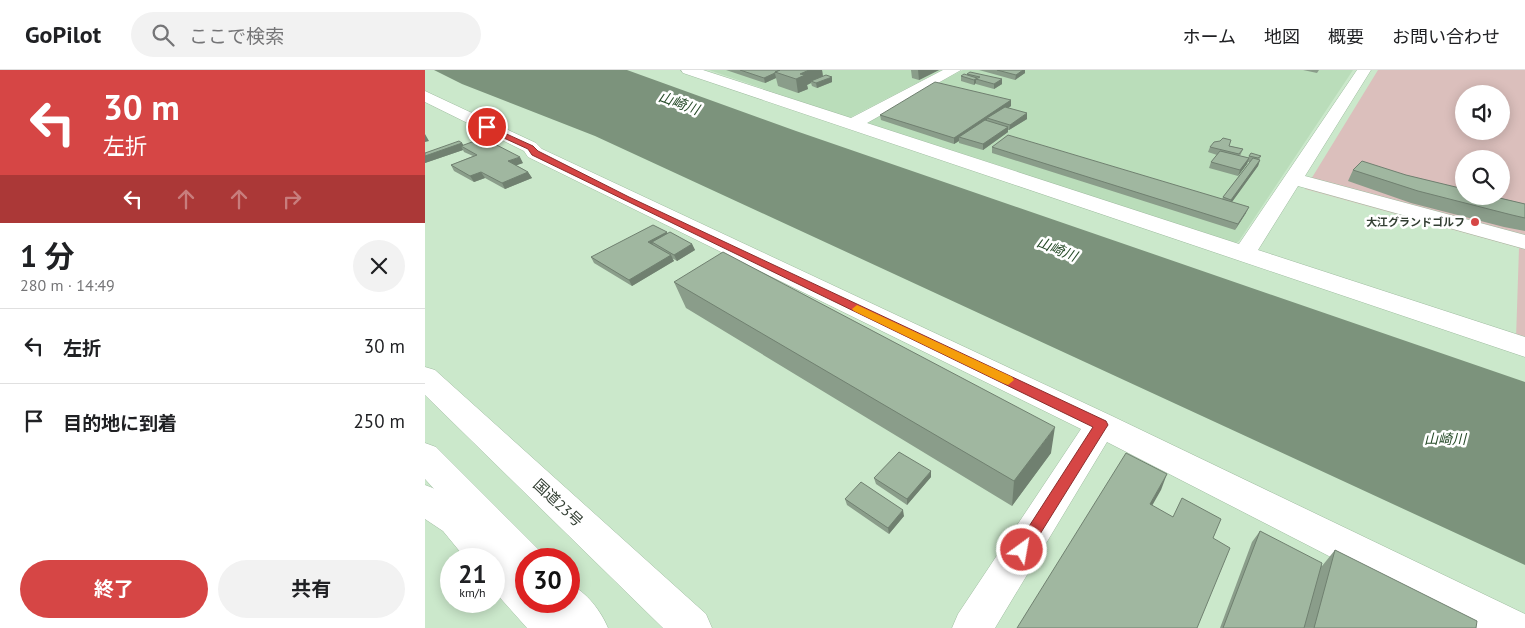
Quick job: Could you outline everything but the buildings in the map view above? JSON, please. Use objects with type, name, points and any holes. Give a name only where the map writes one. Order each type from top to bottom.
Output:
[{"type":"main road","points":[[689,70],[1525,347]]},
{"type":"main road","points":[[853,124],[954,70]]},
{"type":"main road","points":[[1245,254],[1364,70]]},
{"type":"main road","points":[[425,96],[531,147],[535,153],[626,199],[1101,425],[1511,628]]},
{"type":"main road","points":[[1295,179],[1525,242]]},
{"type":"main road","name":"国道23号","points":[[425,378],[692,628]]},
{"type":"main road","points":[[972,628],[1101,425]]},
{"type":"main road","points":[[425,457],[515,551]]},
{"type":"main road","points":[[425,500],[455,520],[480,548]]},
{"type":"main road","points":[[505,575],[515,587]]},
{"type":"main road","points":[[539,613],[553,628]]},
{"type":"main road","points":[[574,613],[588,628]]},
{"type":"shaded area","points":[[709,70],[942,70],[849,118]]},
{"type":"shaded area","points":[[963,70],[1353,70],[1239,241],[1233,245],[865,124],[872,118]]},
{"type":"shaded area","name":"大江グランドゴルフ","points":[[1378,70],[1525,70],[1525,342],[1516,339],[1519,248],[1305,189]]},
{"type":"water","name":"山崎川","points":[[434,70],[627,70],[796,131],[1525,382],[1525,565],[595,136],[462,84]]},
{"type":"slow traffic","points":[[857,309],[1008,380]]},
{"type":"place","name":"大江グランドゴルフ","points":[[1475,222]]},
{"type":"route","points":[[487,127],[531,147],[535,153],[626,199],[1101,425],[1022,550]]}]
